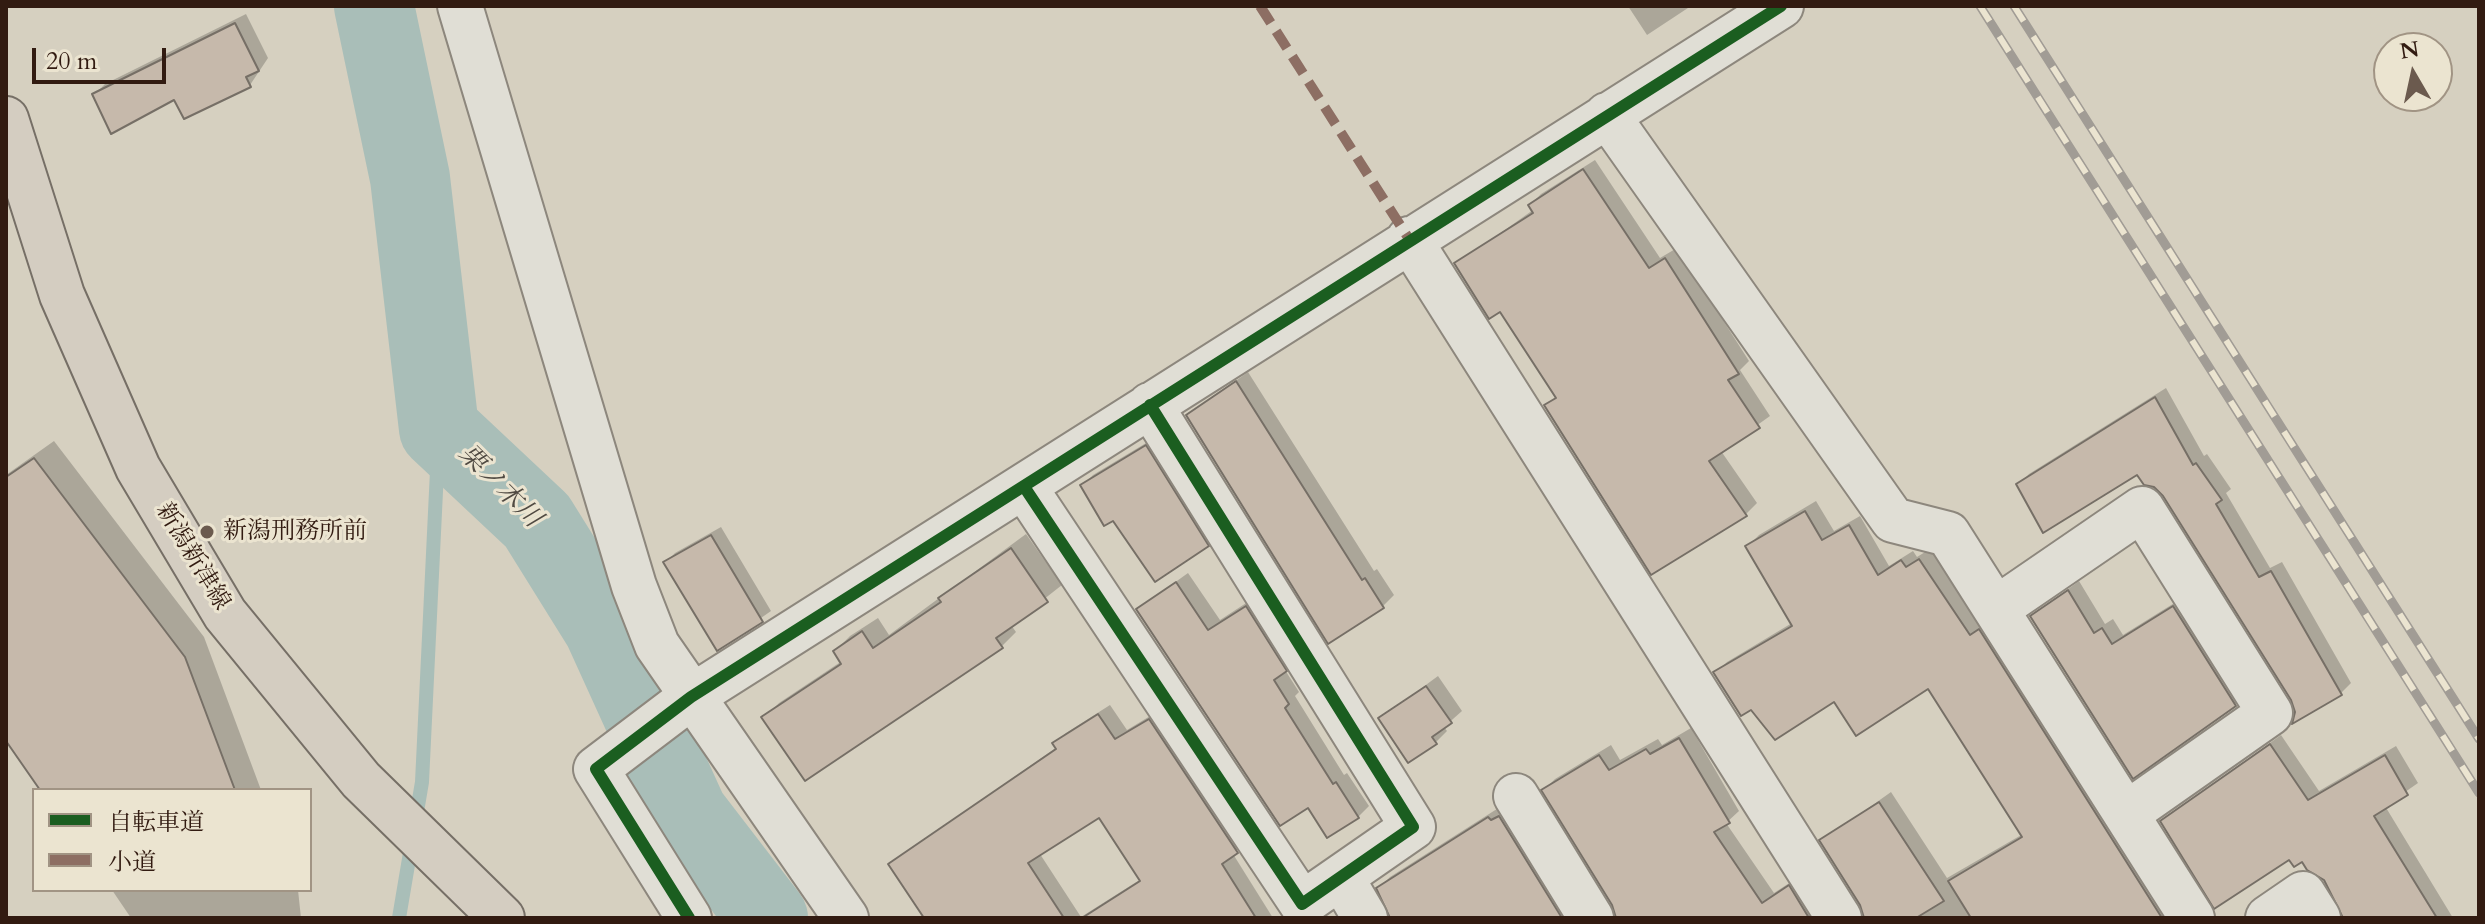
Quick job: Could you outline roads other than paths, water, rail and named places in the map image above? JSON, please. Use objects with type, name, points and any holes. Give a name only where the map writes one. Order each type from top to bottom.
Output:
[{"type":"main road","name":"新潟新津線","points":[[6,119],[62,295],[138,468],[225,614],[361,780],[502,918]]},
{"type":"street","points":[[460,6],[634,586],[657,645],[846,918]]},
{"type":"street","points":[[689,918],[596,769],[691,697],[1781,6]]},
{"type":"street","points":[[1607,115],[1893,520],[1948,534],[2192,918]]},
{"type":"street","points":[[1409,239],[1839,918]]},
{"type":"street","points":[[1025,488],[1302,904],[1413,827],[1150,405]]},
{"type":"street","points":[[1996,609],[2142,509],[2270,713],[2126,814]]},
{"type":"street","points":[[1516,796],[1591,918]]},
{"type":"street","points":[[1341,877],[1365,918]]},
{"type":"street","points":[[2268,918],[2303,894],[2318,918]]},
{"type":"waterway","name":"栗ノ木川","points":[[374,6],[410,178],[439,429],[537,521],[603,627],[688,814],[768,918]]},
{"type":"waterway","points":[[399,918],[422,782],[439,429]]},
{"type":"railway","points":[[1980,6],[2479,793]]},
{"type":"railway","points":[[2014,6],[2479,739]]},
{"type":"place","name":"新潟刑務所前","points":[[207,532]]}]
